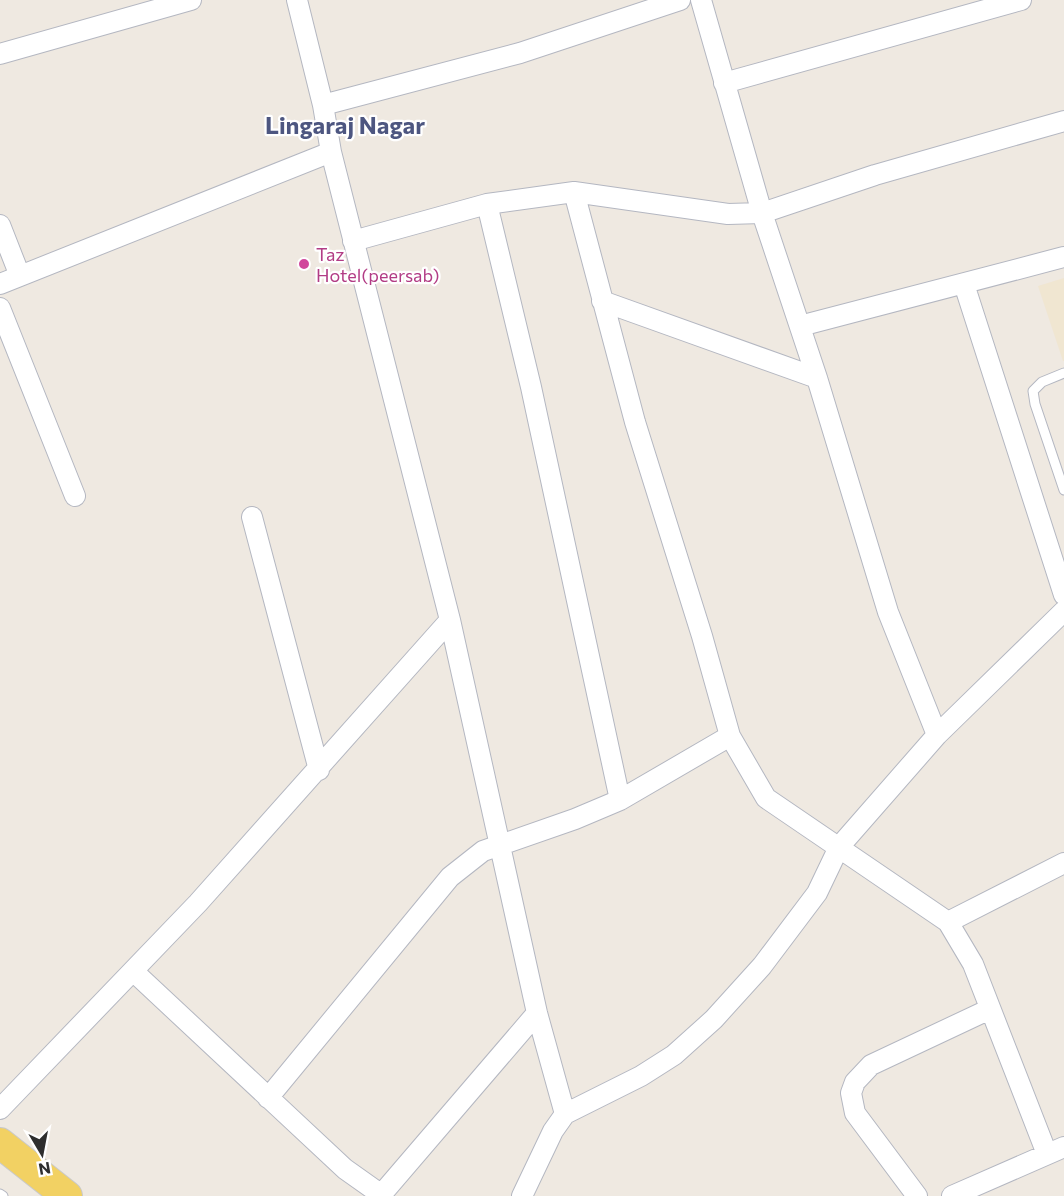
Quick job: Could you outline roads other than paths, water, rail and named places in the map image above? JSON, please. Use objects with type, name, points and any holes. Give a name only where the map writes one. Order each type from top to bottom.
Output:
[{"type":"main road","points":[[0,1143],[68,1196]]},
{"type":"street","points":[[0,54],[191,0]]},
{"type":"street","points":[[297,0],[323,105],[324,155],[353,241],[450,620],[537,1013],[565,1114]]},
{"type":"street","points":[[323,105],[520,52],[680,0]]},
{"type":"street","points":[[701,0],[762,213],[818,378],[888,612],[937,735]]},
{"type":"street","points":[[724,83],[1021,0]]},
{"type":"street","points":[[353,241],[487,204],[574,192],[728,214],[762,213],[875,175],[1064,121]]},
{"type":"street","points":[[0,284],[324,155]]},
{"type":"street","points":[[574,192],[635,422],[702,636],[730,736],[766,798],[948,922],[974,964],[990,1010],[1055,1150],[952,1196]]},
{"type":"street","points":[[487,204],[533,398],[620,800]]},
{"type":"street","points":[[0,225],[20,276]]},
{"type":"street","points":[[800,326],[1064,257]]},
{"type":"street","points":[[964,284],[1062,584]]},
{"type":"street","points":[[602,301],[818,378]]},
{"type":"street","points":[[0,308],[75,496]]},
{"type":"street","points":[[252,518],[319,770]]},
{"type":"street","points":[[522,1196],[553,1131],[565,1114],[641,1076],[674,1055],[714,1019],[762,966],[817,893],[839,847],[937,735],[1064,611]]},
{"type":"street","points":[[0,1108],[134,971],[319,770],[450,620]]},
{"type":"street","points":[[268,1098],[450,877],[468,861],[499,844],[575,819],[620,800],[730,736]]},
{"type":"street","points":[[948,922],[1064,863]]},
{"type":"street","points":[[134,971],[345,1169],[382,1196],[537,1013]]},
{"type":"street","points":[[917,1196],[855,1113],[851,1093],[863,1071],[871,1065],[990,1010]]},
{"type":"lane","points":[[1064,373],[1042,382],[1033,391],[1035,404],[1060,466],[1064,490]]},
{"type":"place","name":"Taz Hotel(peersab)","points":[[304,264]]},
{"type":"district","name":"Lingaraj Nagar","points":[[345,124]]}]
